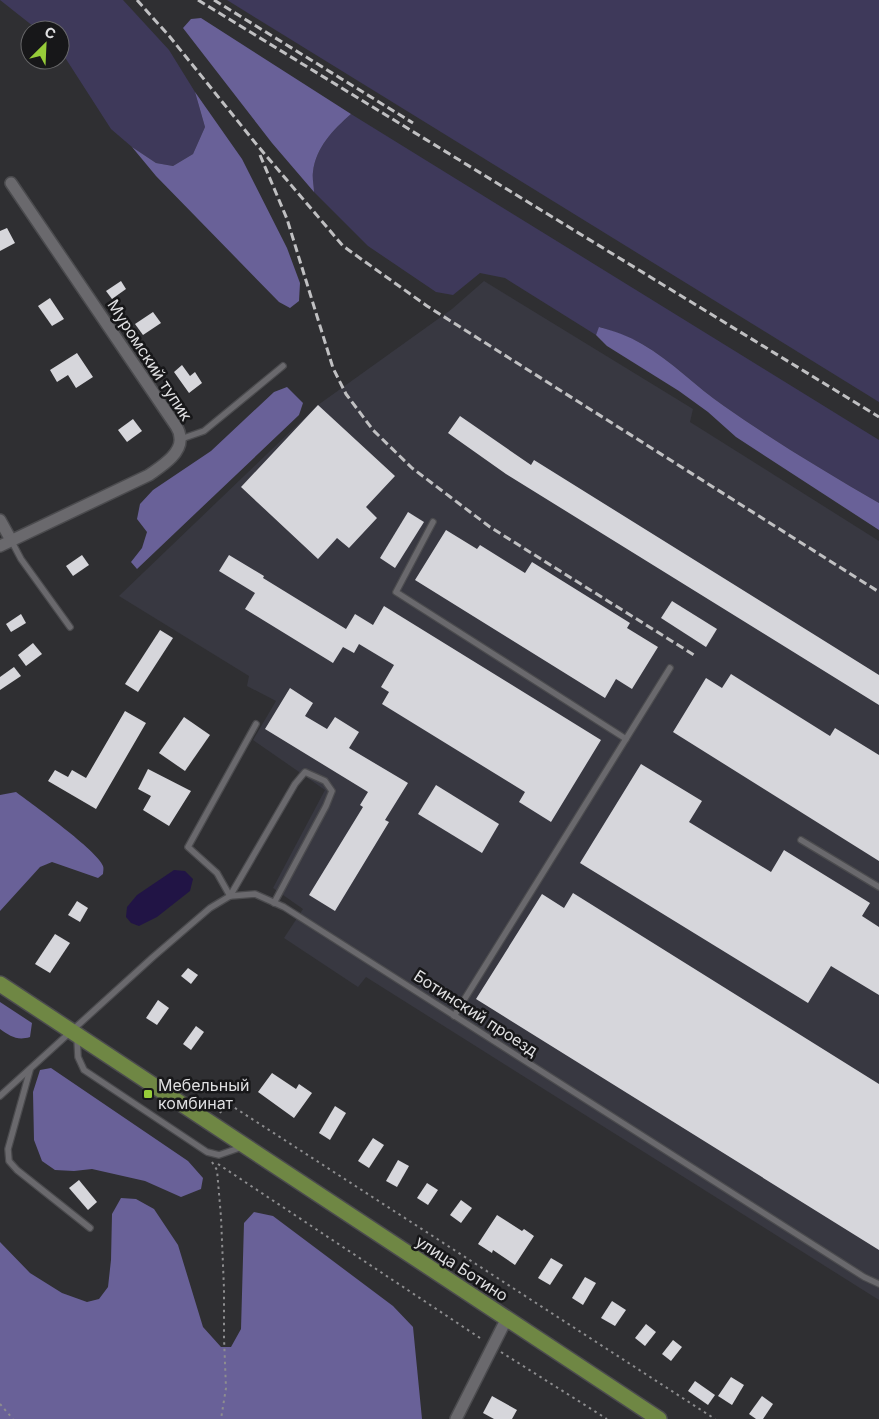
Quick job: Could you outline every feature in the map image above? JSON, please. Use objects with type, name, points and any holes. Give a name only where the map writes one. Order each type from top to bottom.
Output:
[{"type":"main road","name":"улица Ботино","points":[[0,984],[659,1419]]},
{"type":"street","name":"Муромский тупик","points":[[0,546],[149,475],[176,451],[181,439],[176,426],[10,183]]},
{"type":"street","points":[[0,520],[11,540]]},
{"type":"street","points":[[456,1419],[507,1318]]},
{"type":"lane","points":[[181,439],[204,431],[284,366]]},
{"type":"lane","points":[[433,522],[396,592],[626,739]]},
{"type":"lane","points":[[11,540],[21,559],[70,627]]},
{"type":"lane","points":[[454,1016],[670,668]]},
{"type":"lane","points":[[230,896],[217,873],[188,847],[256,724]]},
{"type":"lane","points":[[230,896],[295,784],[305,772],[324,781],[332,791],[326,806],[274,902]]},
{"type":"lane","points":[[801,840],[879,887]]},
{"type":"lane","name":"Ботинский проезд","points":[[0,1096],[31,1068],[74,1034],[210,908],[230,896],[255,894],[284,907],[856,1272],[879,1284]]},
{"type":"lane","points":[[74,1034],[78,1057],[84,1070],[207,1152],[219,1155],[245,1146]]},
{"type":"lane","points":[[31,1068],[8,1149],[9,1161],[17,1170],[90,1228]]},
{"type":"path","points":[[213,1123],[226,1105],[232,1106],[715,1419]]},
{"type":"path","points":[[207,1152],[221,1167],[607,1419]]},
{"type":"path","points":[[207,1152],[217,1170],[221,1217],[226,1388],[220,1419]]},
{"type":"path","points":[[0,1404],[13,1419]]},
{"type":"shaded area","points":[[0,0],[123,0],[169,50],[195,92],[205,127],[193,154],[173,166],[156,163],[132,147],[111,129],[70,65],[70,20],[25,20]]},
{"type":"shaded area","points":[[227,0],[879,0],[879,402]]},
{"type":"shaded area","points":[[201,18],[351,114],[326,140],[318,155],[313,174],[314,192],[272,143],[183,28],[191,19]]},
{"type":"shaded area","points":[[195,92],[242,159],[287,248],[300,283],[299,301],[290,308],[279,302],[156,176],[132,147],[156,163],[173,166],[193,154],[205,127]]},
{"type":"shaded area","points":[[351,114],[879,440],[879,503],[800,456],[743,419],[714,399],[664,358],[637,341],[600,327],[596,335],[505,278],[480,273],[453,295],[436,292],[368,246],[314,192],[313,174],[318,155],[326,140]]},
{"type":"shaded area","points":[[484,281],[693,409],[690,422],[879,541],[879,1300],[366,977],[358,987],[284,938],[303,909],[273,888],[325,790],[253,740],[276,701],[247,686],[249,676],[119,596],[318,405],[452,309]]},
{"type":"shaded area","points":[[599,327],[627,336],[653,351],[714,399],[743,419],[800,456],[879,503],[879,530],[736,437],[708,412],[679,391],[607,346],[596,335]]},
{"type":"shaded area","points":[[287,387],[303,403],[299,415],[137,569],[131,562],[142,548],[147,532],[137,519],[140,504],[153,490],[211,451],[274,392]]},
{"type":"shaded area","points":[[16,792],[90,850],[103,866],[103,874],[98,878],[52,862],[40,867],[0,911],[0,795]]},
{"type":"shaded area","points":[[174,870],[185,871],[193,879],[190,891],[157,917],[139,926],[131,923],[126,917],[127,907],[137,895]]},
{"type":"shaded area","points":[[0,1002],[32,1023],[30,1037],[14,1037],[0,1029]]},
{"type":"shaded area","points":[[51,1068],[188,1161],[203,1178],[201,1189],[181,1197],[145,1181],[92,1169],[74,1171],[55,1170],[42,1161],[34,1140],[33,1092],[40,1070]]},
{"type":"shaded area","points":[[121,1198],[136,1199],[154,1209],[178,1245],[203,1327],[221,1347],[231,1347],[241,1329],[244,1223],[254,1212],[273,1216],[393,1306],[413,1327],[422,1419],[0,1419],[0,1242],[30,1273],[62,1293],[87,1302],[99,1299],[108,1287],[111,1260],[112,1214]]},
{"type":"building","points":[[7,228],[15,243],[0,251],[0,231]]},
{"type":"building","points":[[121,281],[126,289],[112,299],[106,291]]},
{"type":"building","points":[[50,298],[64,319],[52,326],[38,306]]},
{"type":"building","points":[[153,312],[161,323],[143,335],[135,324]]},
{"type":"building","points":[[77,353],[93,377],[76,388],[68,375],[57,382],[50,370]]},
{"type":"building","points":[[182,365],[190,376],[195,372],[202,383],[189,393],[174,372]]},
{"type":"building","points":[[318,405],[395,476],[366,507],[377,518],[349,548],[337,538],[318,559],[241,487]]},
{"type":"building","points":[[460,416],[531,465],[534,460],[879,675],[879,705],[506,474],[448,433]]},
{"type":"building","points":[[133,419],[142,431],[127,442],[118,430]]},
{"type":"building","points":[[408,512],[424,522],[395,568],[380,558]]},
{"type":"building","points":[[446,530],[477,549],[480,545],[525,573],[532,562],[630,623],[627,628],[658,647],[632,689],[616,679],[605,698],[415,580]]},
{"type":"building","points":[[82,555],[89,565],[73,576],[66,566]]},
{"type":"building","points":[[229,555],[346,629],[355,614],[373,625],[384,606],[601,740],[551,822],[519,802],[525,792],[382,704],[389,692],[381,687],[394,665],[359,644],[354,653],[343,647],[333,663],[245,609],[255,593],[219,571]]},
{"type":"building","points":[[672,601],[717,629],[706,647],[661,618]]},
{"type":"building","points":[[21,614],[26,623],[11,632],[6,624]]},
{"type":"building","points":[[160,630],[173,638],[138,692],[125,684]]},
{"type":"building","points":[[33,643],[42,654],[26,666],[18,655]]},
{"type":"building","points":[[14,667],[21,676],[0,690],[0,677]]},
{"type":"building","points":[[731,674],[830,736],[835,728],[879,755],[879,861],[673,732],[706,678],[722,688]]},
{"type":"building","points":[[290,688],[313,703],[305,716],[327,729],[335,717],[359,732],[349,748],[408,783],[385,820],[389,822],[335,911],[309,895],[363,807],[360,805],[368,792],[265,729]]},
{"type":"building","points":[[125,711],[146,723],[96,809],[48,781],[55,770],[68,777],[72,770],[86,778]]},
{"type":"building","points":[[184,717],[210,735],[185,771],[159,753]]},
{"type":"building","points":[[641,764],[702,801],[689,822],[771,872],[784,850],[870,903],[862,916],[879,927],[879,995],[831,966],[808,1003],[580,863]]},
{"type":"building","points":[[148,769],[191,791],[169,826],[143,810],[151,796],[138,789]]},
{"type":"building","points":[[436,785],[499,824],[482,853],[418,814]]},
{"type":"building","points":[[573,893],[879,1084],[879,1250],[476,999],[542,894],[564,908]]},
{"type":"building","points":[[77,901],[88,908],[80,922],[68,915]]},
{"type":"building","points":[[55,934],[70,943],[50,973],[35,964]]},
{"type":"building","points":[[188,968],[198,975],[191,984],[181,976]]},
{"type":"building","points":[[158,1000],[169,1008],[157,1025],[146,1018]]},
{"type":"building","points":[[196,1026],[204,1032],[191,1050],[183,1044]]},
{"type":"building","points":[[272,1073],[296,1089],[299,1084],[312,1093],[294,1118],[258,1092]]},
{"type":"building","points":[[335,1106],[346,1113],[330,1140],[319,1133]]},
{"type":"building","points":[[373,1138],[384,1145],[369,1168],[358,1161]]},
{"type":"building","points":[[398,1160],[409,1166],[397,1187],[386,1181]]},
{"type":"building","points":[[79,1180],[97,1202],[88,1210],[69,1188]]},
{"type":"building","points":[[427,1183],[438,1190],[428,1205],[417,1198]]},
{"type":"building","points":[[461,1200],[472,1208],[461,1223],[450,1215]]},
{"type":"building","points":[[497,1215],[522,1231],[524,1229],[534,1236],[515,1265],[493,1250],[492,1253],[478,1244]]},
{"type":"building","points":[[551,1258],[563,1265],[550,1285],[538,1278]]},
{"type":"building","points":[[585,1277],[596,1283],[583,1305],[572,1298]]},
{"type":"building","points":[[612,1301],[626,1310],[615,1326],[601,1318]]},
{"type":"building","points":[[646,1324],[656,1332],[645,1346],[635,1338]]},
{"type":"building","points":[[673,1340],[682,1347],[671,1361],[662,1354]]},
{"type":"building","points":[[731,1377],[744,1385],[732,1405],[718,1396]]},
{"type":"building","points":[[695,1381],[715,1395],[708,1405],[688,1391]]},
{"type":"building","points":[[492,1396],[517,1410],[512,1419],[494,1419],[483,1413]]},
{"type":"building","points":[[762,1396],[773,1404],[763,1419],[756,1419],[749,1414]]},
{"type":"railway","points":[[137,0],[170,37],[257,145],[343,246],[427,306],[879,592]]},
{"type":"railway","points":[[198,0],[879,417]]},
{"type":"railway","points":[[214,0],[413,123]]},
{"type":"railway","points":[[260,155],[287,219],[333,368],[346,394],[373,430],[412,468],[490,527],[694,655]]},
{"type":"place","name":"Мебельный комбинат","points":[[148,1094]]}]
